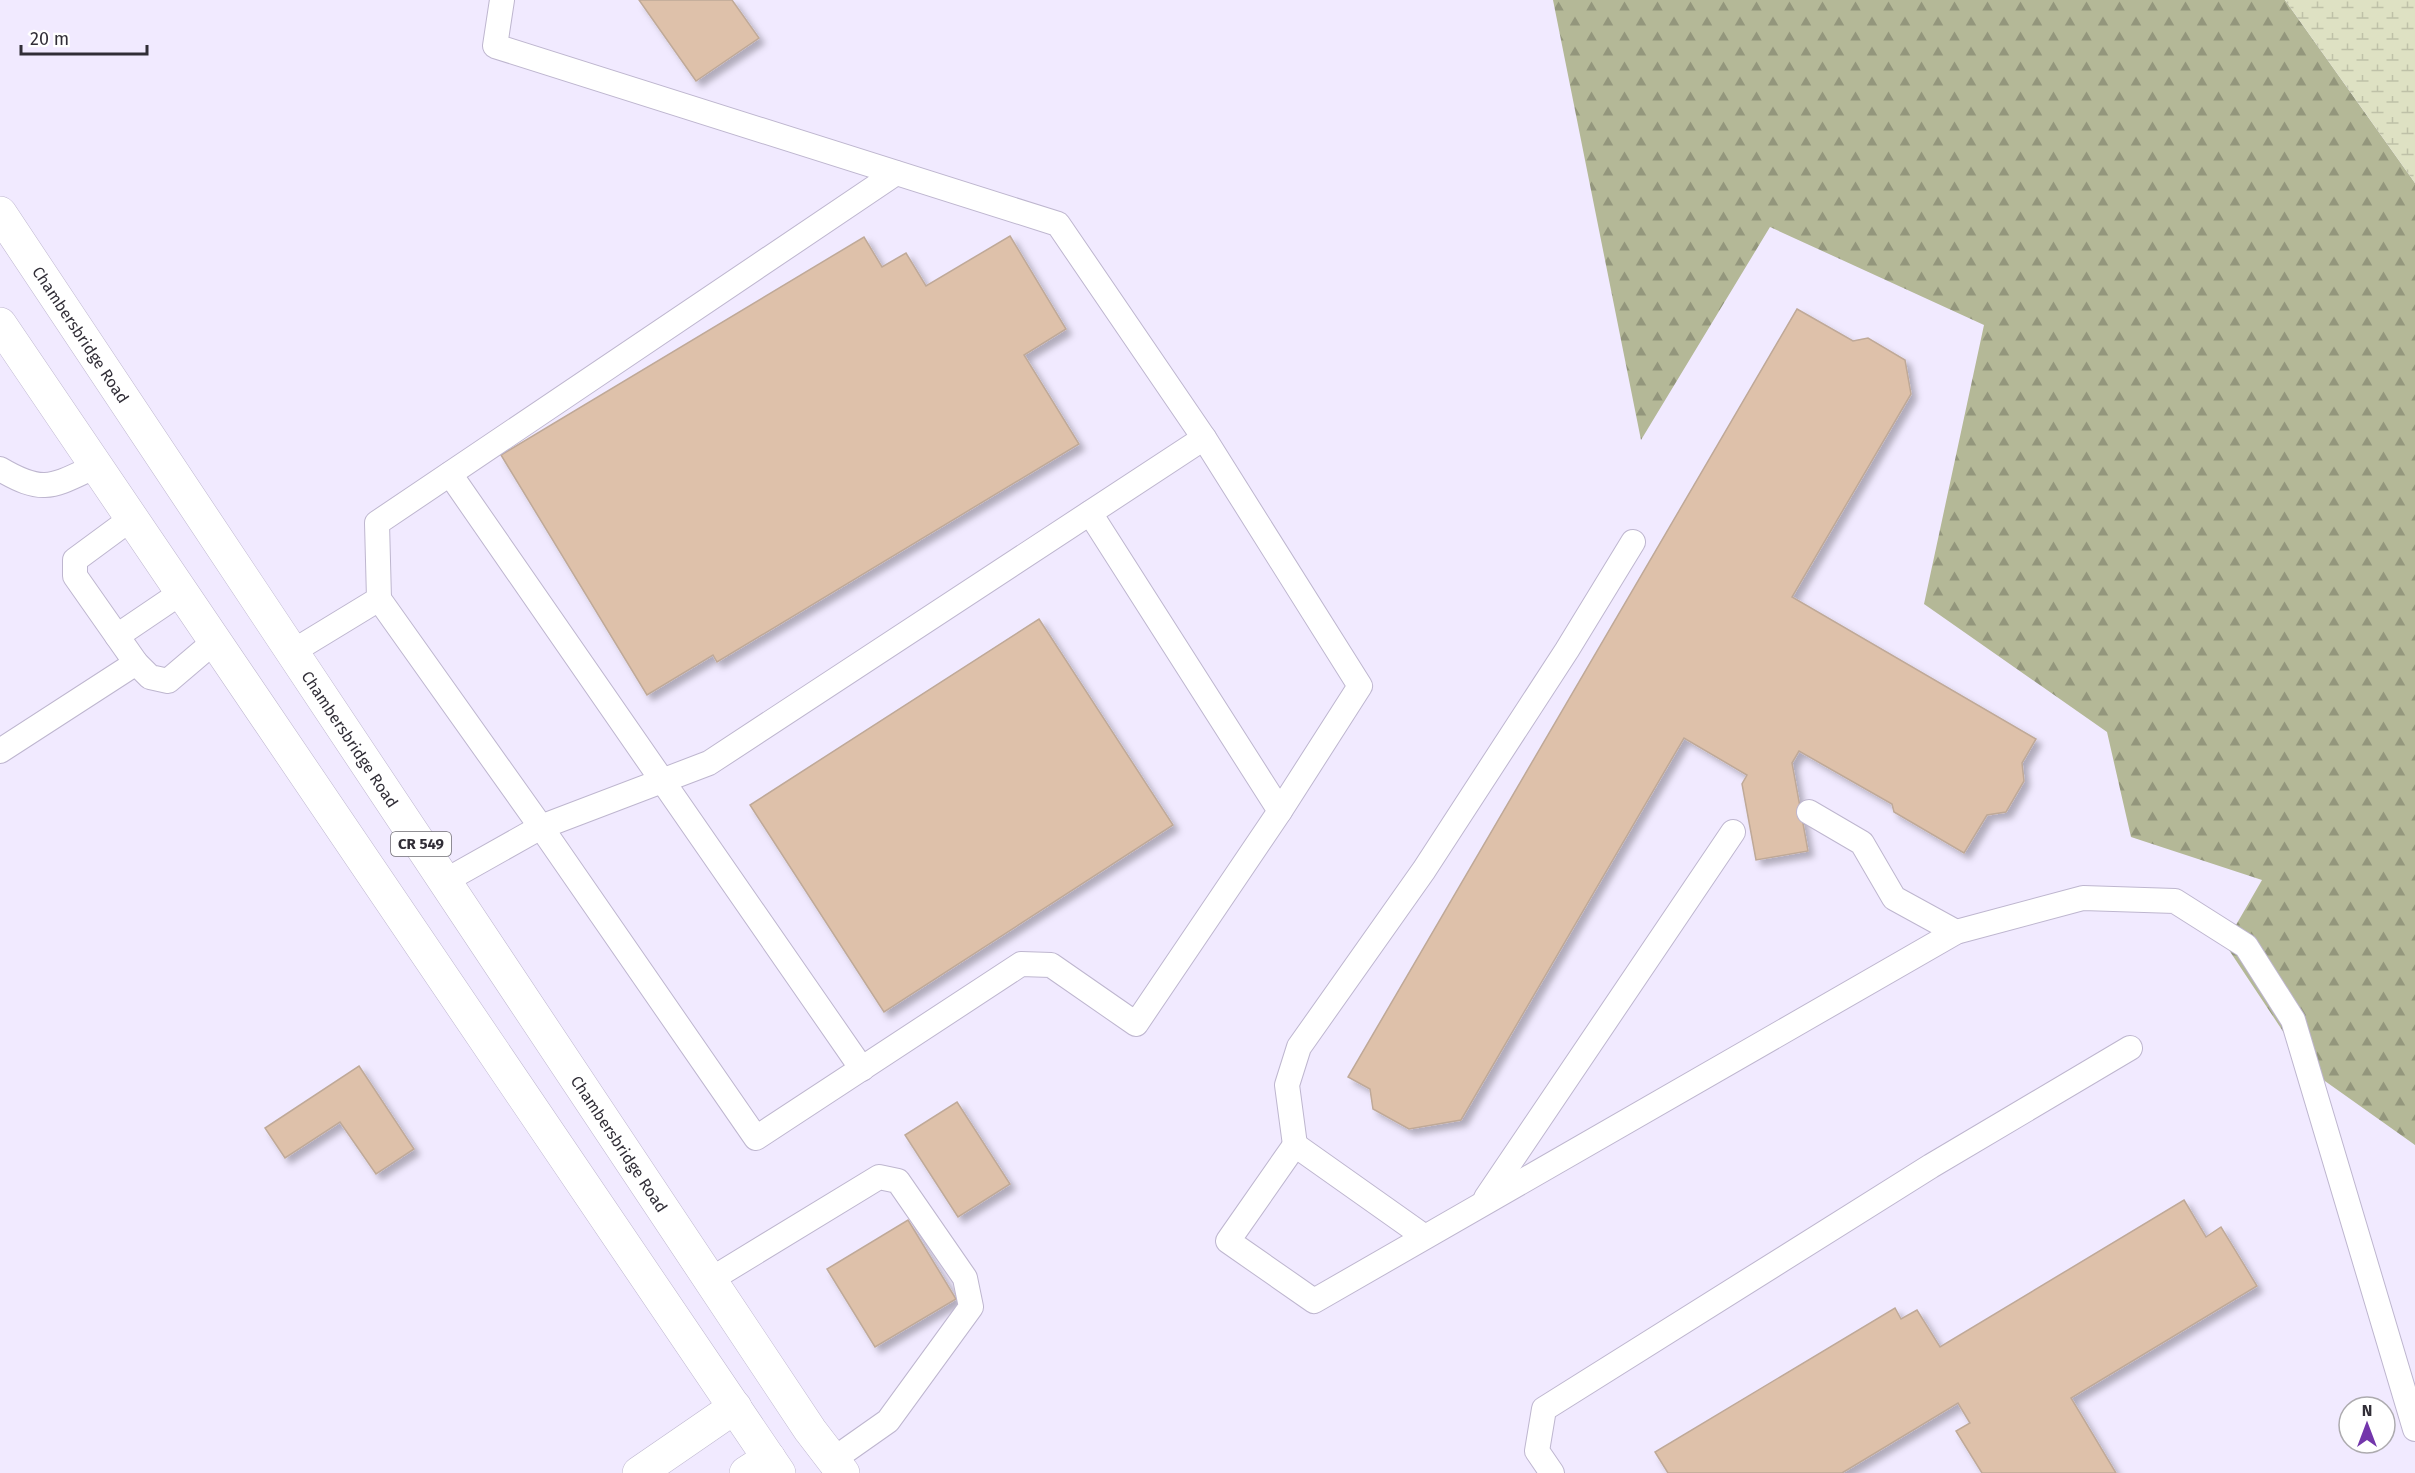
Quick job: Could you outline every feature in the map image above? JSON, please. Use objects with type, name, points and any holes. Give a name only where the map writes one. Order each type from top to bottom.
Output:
[{"type":"main road","name":"Chambersbridge Road","points":[[0,213],[810,1430],[838,1466]]},
{"type":"main road","points":[[0,324],[735,1407],[765,1468]]},
{"type":"main road","points":[[639,1473],[735,1407]]},
{"type":"lane","points":[[502,0],[495,46],[1058,224],[1204,438],[1360,686],[1280,811],[1136,1024],[1051,965],[1021,964],[756,1138],[541,827],[379,599],[377,523],[896,173]]},
{"type":"lane","points":[[446,881],[541,827],[709,763],[1204,438]]},
{"type":"lane","points":[[0,469],[29,484],[43,486],[57,484],[96,466]]},
{"type":"lane","points":[[450,474],[862,1069]]},
{"type":"lane","points":[[1090,513],[1280,811]]},
{"type":"lane","points":[[132,518],[75,560],[75,576],[136,663],[150,677],[168,681],[215,641]]},
{"type":"lane","points":[[1633,542],[1567,650],[1424,870],[1299,1047],[1287,1084],[1295,1145],[1228,1241],[1314,1301],[1956,932],[2083,898],[2175,901],[2246,946],[2293,1020],[2415,1429]]},
{"type":"lane","points":[[117,636],[182,592]]},
{"type":"lane","points":[[292,652],[379,599]]},
{"type":"lane","points":[[0,751],[136,663]]},
{"type":"lane","points":[[1809,812],[1862,843],[1894,898],[1956,932]]},
{"type":"lane","points":[[1482,1204],[1733,832]]},
{"type":"lane","points":[[1552,1473],[1537,1450],[1545,1409],[1931,1166],[2130,1048]]},
{"type":"lane","points":[[1295,1145],[1425,1237]]},
{"type":"lane","points":[[710,1280],[879,1177],[898,1181],[965,1278],[971,1307],[888,1421],[838,1466]]},
{"type":"green space","points":[[1553,0],[2285,0],[2415,183],[2415,1145],[2308,1069],[2225,944],[2262,880],[2131,837],[2107,732],[1924,604],[1984,325],[1770,227],[1641,440]]},
{"type":"green space","points":[[2285,0],[2415,0],[2415,183]]},
{"type":"building","points":[[639,0],[732,0],[759,38],[696,81]]},
{"type":"building","points":[[1010,236],[1066,329],[1024,355],[1079,444],[717,662],[713,655],[647,695],[501,455],[864,237],[882,267],[906,253],[926,286]]},
{"type":"building","points":[[1797,309],[1853,341],[1868,338],[1905,360],[1911,394],[1792,597],[2036,739],[2022,763],[2024,781],[2006,812],[1987,815],[1964,853],[1894,812],[1892,804],[1799,751],[1792,763],[1808,851],[1756,860],[1742,784],[1747,775],[1684,738],[1461,1120],[1409,1129],[1373,1109],[1370,1089],[1348,1077]]},
{"type":"building","points":[[1039,619],[1173,825],[884,1012],[750,805]]},
{"type":"building","points":[[359,1066],[414,1149],[376,1174],[340,1122],[285,1158],[265,1128]]},
{"type":"building","points":[[957,1102],[1010,1184],[958,1217],[905,1135]]},
{"type":"building","points":[[2184,1200],[2206,1237],[2221,1227],[2257,1286],[2071,1398],[2116,1473],[1982,1473],[1956,1431],[1970,1423],[1958,1403],[1842,1473],[1668,1473],[1655,1452],[1895,1308],[1901,1319],[1917,1310],[1940,1347]]},
{"type":"building","points":[[908,1220],[956,1299],[875,1347],[827,1269]]}]
